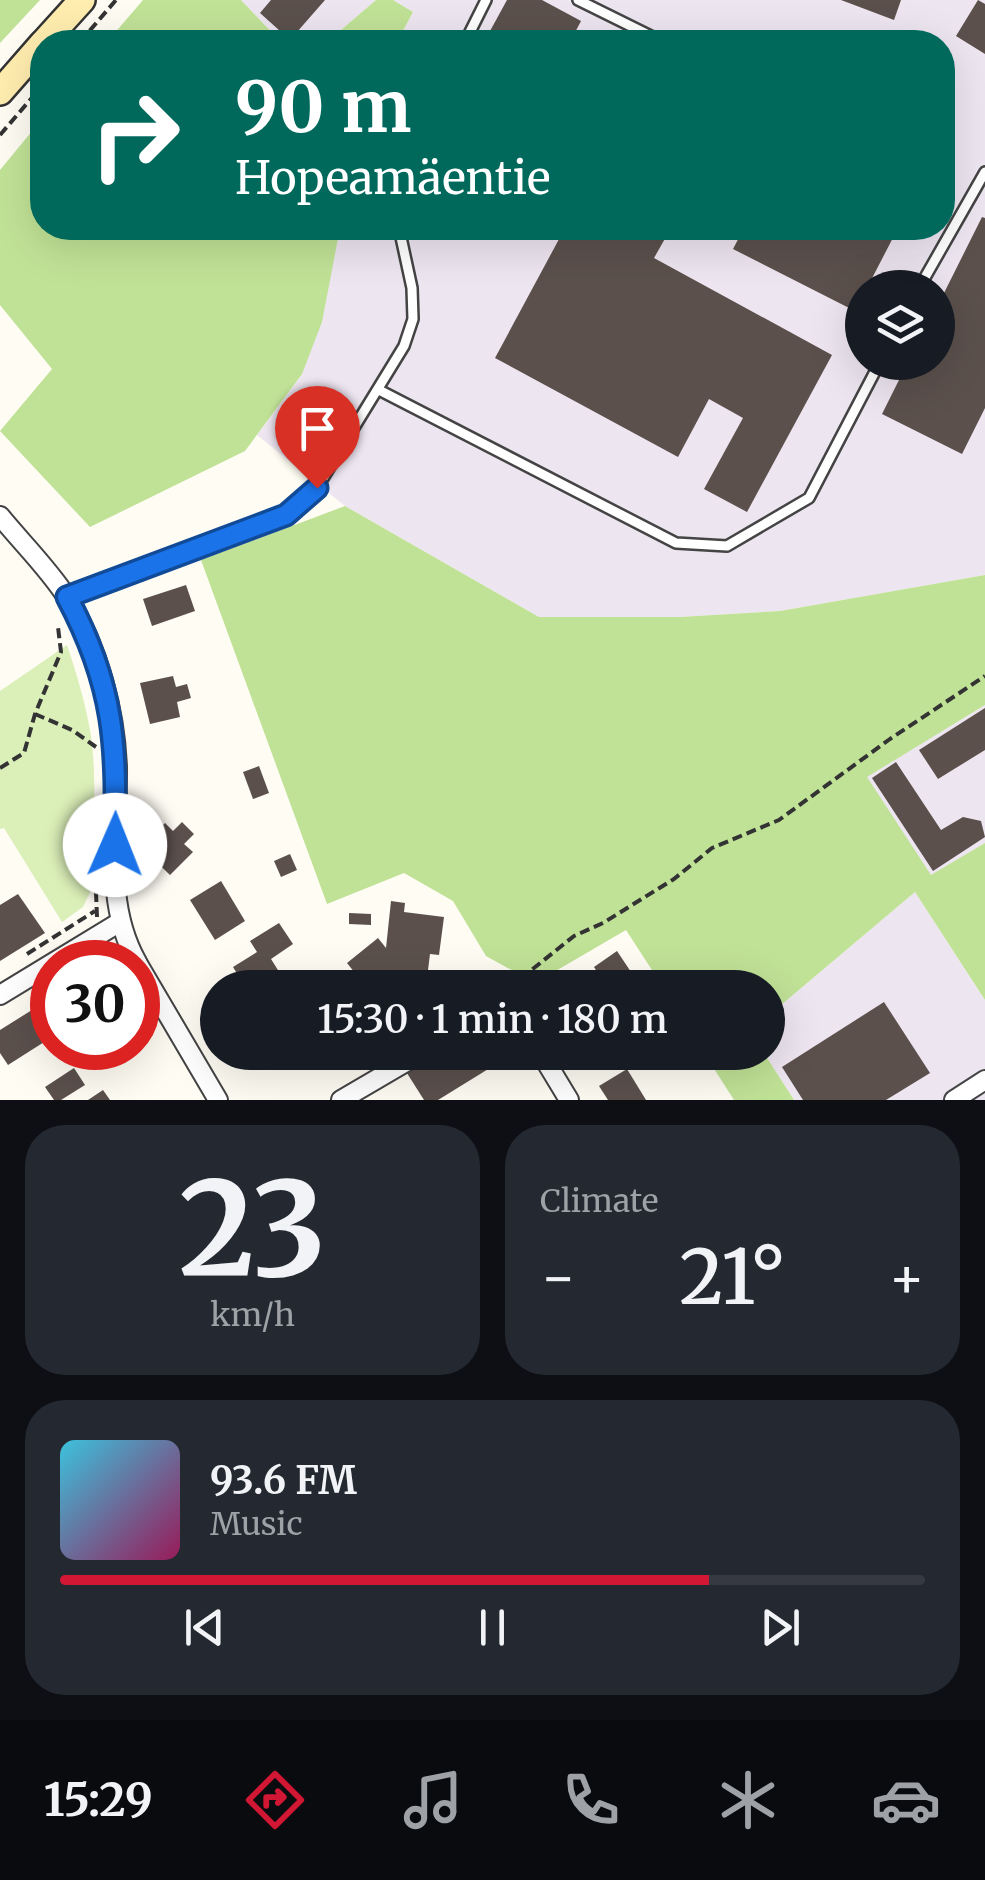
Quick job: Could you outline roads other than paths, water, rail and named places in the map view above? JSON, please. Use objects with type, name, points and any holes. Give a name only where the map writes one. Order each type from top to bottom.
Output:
[{"type":"main road","points":[[55,30],[82,0]]},
{"type":"main road","points":[[0,92],[30,58]]},
{"type":"street","points":[[0,516],[67,597],[106,692],[116,765],[115,883],[120,922],[127,940]]},
{"type":"street","points":[[0,995],[120,922]]},
{"type":"street","points":[[160,1002],[218,1100]]},
{"type":"street","points":[[342,1100],[393,1070]]},
{"type":"street","points":[[551,1070],[570,1100]]},
{"type":"street","points":[[954,1100],[985,1080]]},
{"type":"lane","points":[[471,30],[486,0]]},
{"type":"lane","points":[[578,0],[639,30]]},
{"type":"lane","points":[[955,214],[985,172]]},
{"type":"lane","points":[[67,597],[286,515],[317,488],[404,346],[413,318],[412,288],[402,240]]},
{"type":"lane","points":[[927,270],[940,240]]},
{"type":"lane","points":[[379,390],[676,542],[727,546],[809,498],[871,380]]}]
